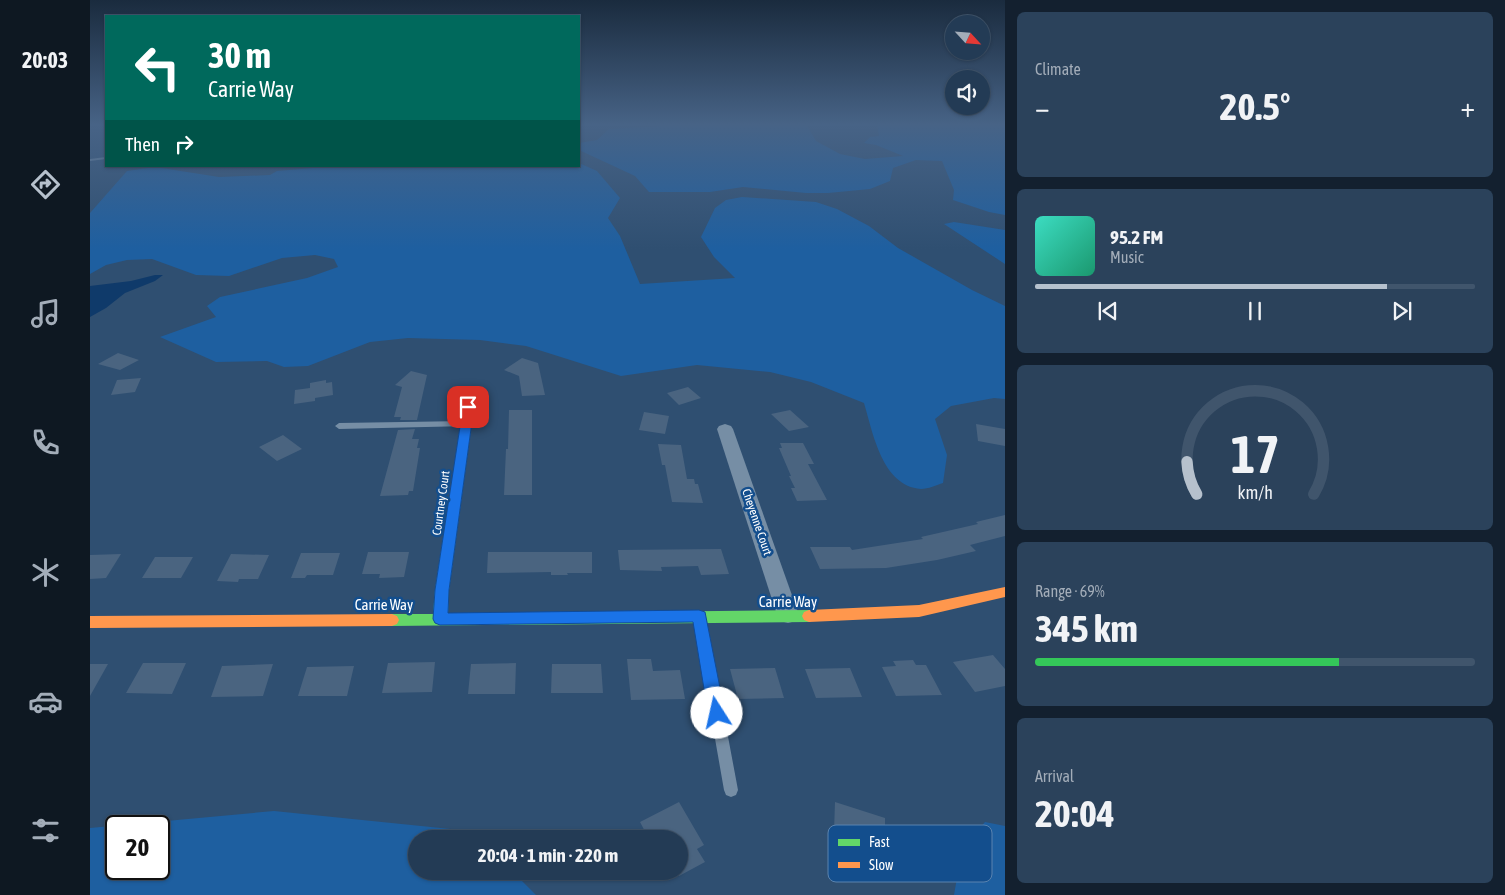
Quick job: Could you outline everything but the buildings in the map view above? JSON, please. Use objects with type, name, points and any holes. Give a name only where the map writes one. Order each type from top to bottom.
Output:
[{"type":"street","name":"Courtney Court","points":[[440,619],[442,590],[471,391]]},
{"type":"street","name":"Cheyenne Court","points":[[725,429],[788,615]]},
{"type":"street","name":"Carrie Way","points":[[90,622],[828,616],[919,610],[1005,592]]},
{"type":"lane","points":[[339,426],[466,424]]},
{"type":"lane","points":[[699,616],[731,790]]},
{"type":"shaded area","points":[[585,166],[597,171],[620,198],[608,218],[620,236],[640,284],[735,278],[714,257],[701,237],[715,208],[726,200],[742,197],[816,202],[837,209],[869,226],[898,248],[972,290],[1005,306],[1005,399],[994,398],[951,406],[935,419],[947,455],[943,483],[921,489],[908,486],[897,479],[888,468],[876,443],[864,403],[811,382],[770,372],[697,365],[621,376],[526,346],[480,340],[408,338],[370,342],[308,366],[284,367],[267,361],[216,362],[160,337],[216,317],[207,306],[220,297],[307,278],[338,267],[334,259],[315,255],[282,258],[229,276],[196,275],[152,259],[127,260],[106,265],[90,274],[90,213],[127,171],[155,167],[219,177],[270,175],[277,171],[325,167]]},
{"type":"shaded area","points":[[613,166],[899,166],[893,168],[890,181],[870,189],[828,193],[806,193],[743,187],[710,192],[649,192],[635,176]]},
{"type":"shaded area","points":[[944,166],[1005,166],[1005,215],[989,212],[953,200],[954,190]]},
{"type":"shaded area","points":[[954,222],[1005,230],[1005,264],[944,224]]},
{"type":"shaded area","points":[[163,275],[155,281],[125,293],[106,308],[90,317],[90,286],[131,281]]},
{"type":"shaded area","points":[[274,811],[460,830],[408,830],[408,880],[521,880],[536,895],[90,895],[90,828],[105,827],[105,880],[170,880],[170,821]]},
{"type":"shaded area","points":[[985,822],[1005,826],[1005,895],[954,895],[956,882],[992,882],[992,825],[982,825]]},
{"type":"traffic: fast","points":[[440,619],[442,590],[471,391]]},
{"type":"traffic: fast","points":[[392,620],[809,616]]},
{"type":"traffic: slow","points":[[809,616],[919,611],[1005,592]]},
{"type":"traffic: slow","points":[[90,622],[392,620]]},
{"type":"route","points":[[468,407],[442,590],[440,619],[699,616],[717,713]]}]
